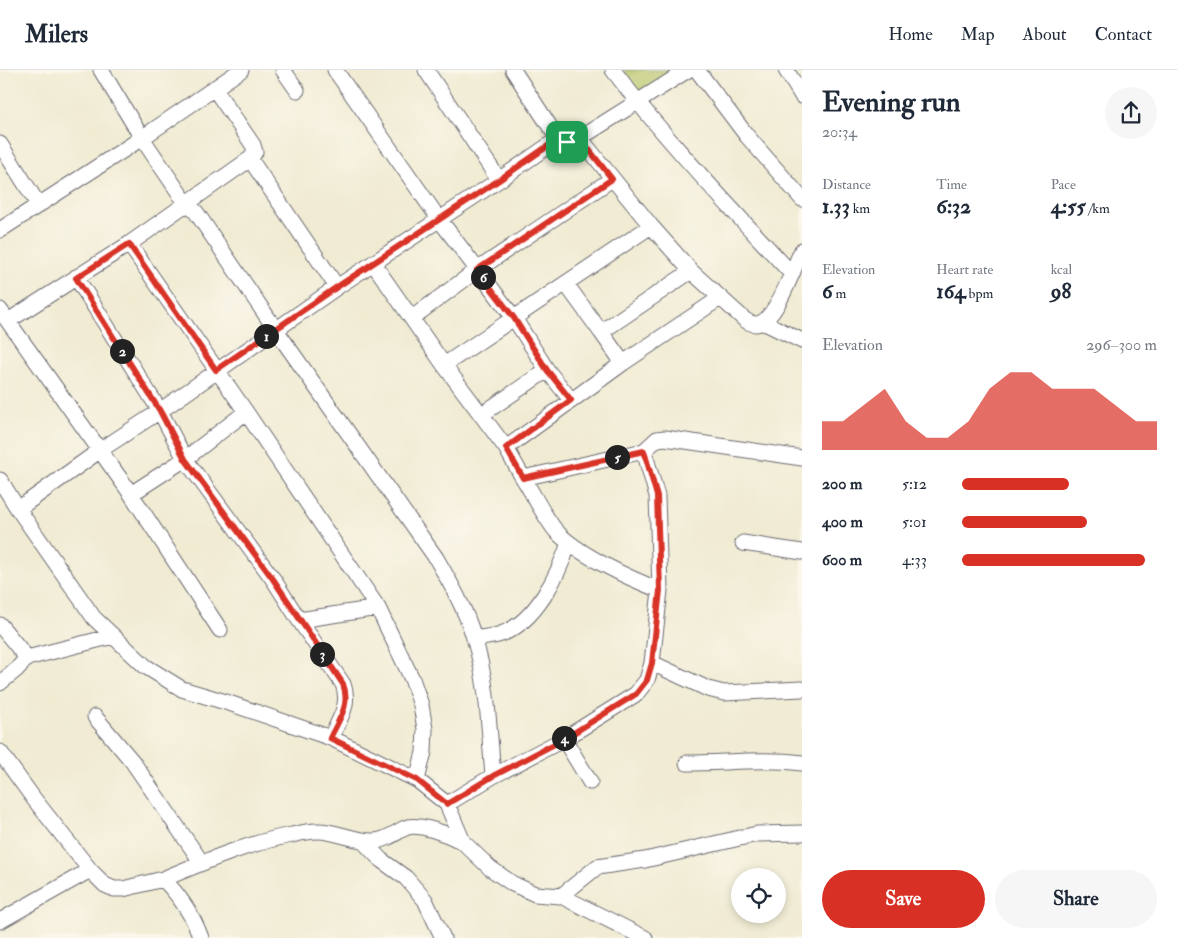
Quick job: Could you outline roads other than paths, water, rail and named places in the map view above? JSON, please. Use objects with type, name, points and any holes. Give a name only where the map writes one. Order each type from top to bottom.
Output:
[{"type":"street","points":[[101,70],[142,138],[186,203],[196,212],[276,330],[436,558],[457,594],[475,639],[486,691],[493,776]]},
{"type":"street","points":[[0,230],[142,138],[241,70]]},
{"type":"street","points":[[283,70],[297,90]]},
{"type":"street","points":[[335,70],[439,219],[514,318],[547,370],[571,400]]},
{"type":"street","points":[[426,70],[499,180]]},
{"type":"street","points":[[513,70],[558,139],[567,142],[580,138],[688,70]]},
{"type":"street","points":[[613,70],[637,102],[710,186],[791,272]]},
{"type":"street","points":[[697,70],[747,136],[802,198]]},
{"type":"street","points":[[786,70],[802,96]]},
{"type":"street","points":[[214,88],[253,145],[254,152],[250,158],[129,244],[76,278],[4,316],[130,494],[220,630]]},
{"type":"street","points":[[580,138],[651,226],[691,271],[744,320],[755,324],[763,322],[778,306],[802,250]]},
{"type":"street","points":[[18,509],[372,263],[558,139]]},
{"type":"street","points":[[0,144],[38,204]]},
{"type":"street","points":[[250,158],[337,287]]},
{"type":"street","points":[[412,318],[477,270],[612,179]]},
{"type":"street","points":[[444,365],[651,226]]},
{"type":"street","points":[[129,244],[246,412],[378,608],[412,679],[420,706],[425,729],[424,752],[417,780]]},
{"type":"street","points":[[372,263],[444,365],[506,448],[556,530],[569,544],[634,581],[660,590]]},
{"type":"street","points":[[601,332],[691,271]]},
{"type":"street","points":[[76,278],[160,411],[185,459],[273,579],[343,684],[347,695],[344,710],[330,738]]},
{"type":"street","points":[[566,284],[623,363]]},
{"type":"street","points":[[506,448],[623,363],[720,298]]},
{"type":"street","points":[[763,322],[802,341]]},
{"type":"street","points":[[482,415],[547,370]]},
{"type":"street","points":[[130,494],[185,459],[246,412]]},
{"type":"street","points":[[523,478],[644,451],[658,439],[665,438],[802,458]]},
{"type":"street","points":[[447,804],[493,776],[564,739],[636,694],[647,680],[652,663],[660,590],[657,496],[644,451]]},
{"type":"street","points":[[0,480],[94,618],[145,666],[182,689],[330,738],[417,780],[447,804],[462,842]]},
{"type":"street","points":[[743,543],[802,552]]},
{"type":"street","points":[[475,639],[502,634],[525,618],[541,601],[562,564],[569,544]]},
{"type":"street","points":[[300,620],[378,608]]},
{"type":"street","points":[[0,626],[27,658]]},
{"type":"street","points":[[0,683],[27,658],[112,636]]},
{"type":"street","points":[[652,663],[708,689],[724,693],[802,689]]},
{"type":"street","points":[[94,717],[132,760],[202,863]]},
{"type":"street","points":[[564,739],[590,782]]},
{"type":"street","points":[[0,752],[90,870],[105,886],[114,889],[123,889],[163,880],[202,863],[273,839],[316,831],[331,831],[364,841],[376,841],[407,827],[422,827],[453,836],[490,868],[513,884],[535,894],[562,896],[617,931],[645,938]]},
{"type":"street","points":[[687,762],[717,763],[771,760],[802,763]]},
{"type":"street","points":[[562,896],[597,867],[645,860],[757,834],[802,832]]},
{"type":"street","points":[[364,841],[381,860],[406,878],[425,900],[443,938]]},
{"type":"street","points":[[0,921],[90,870]]},
{"type":"street","points":[[163,880],[180,898],[197,927],[201,938]]}]
